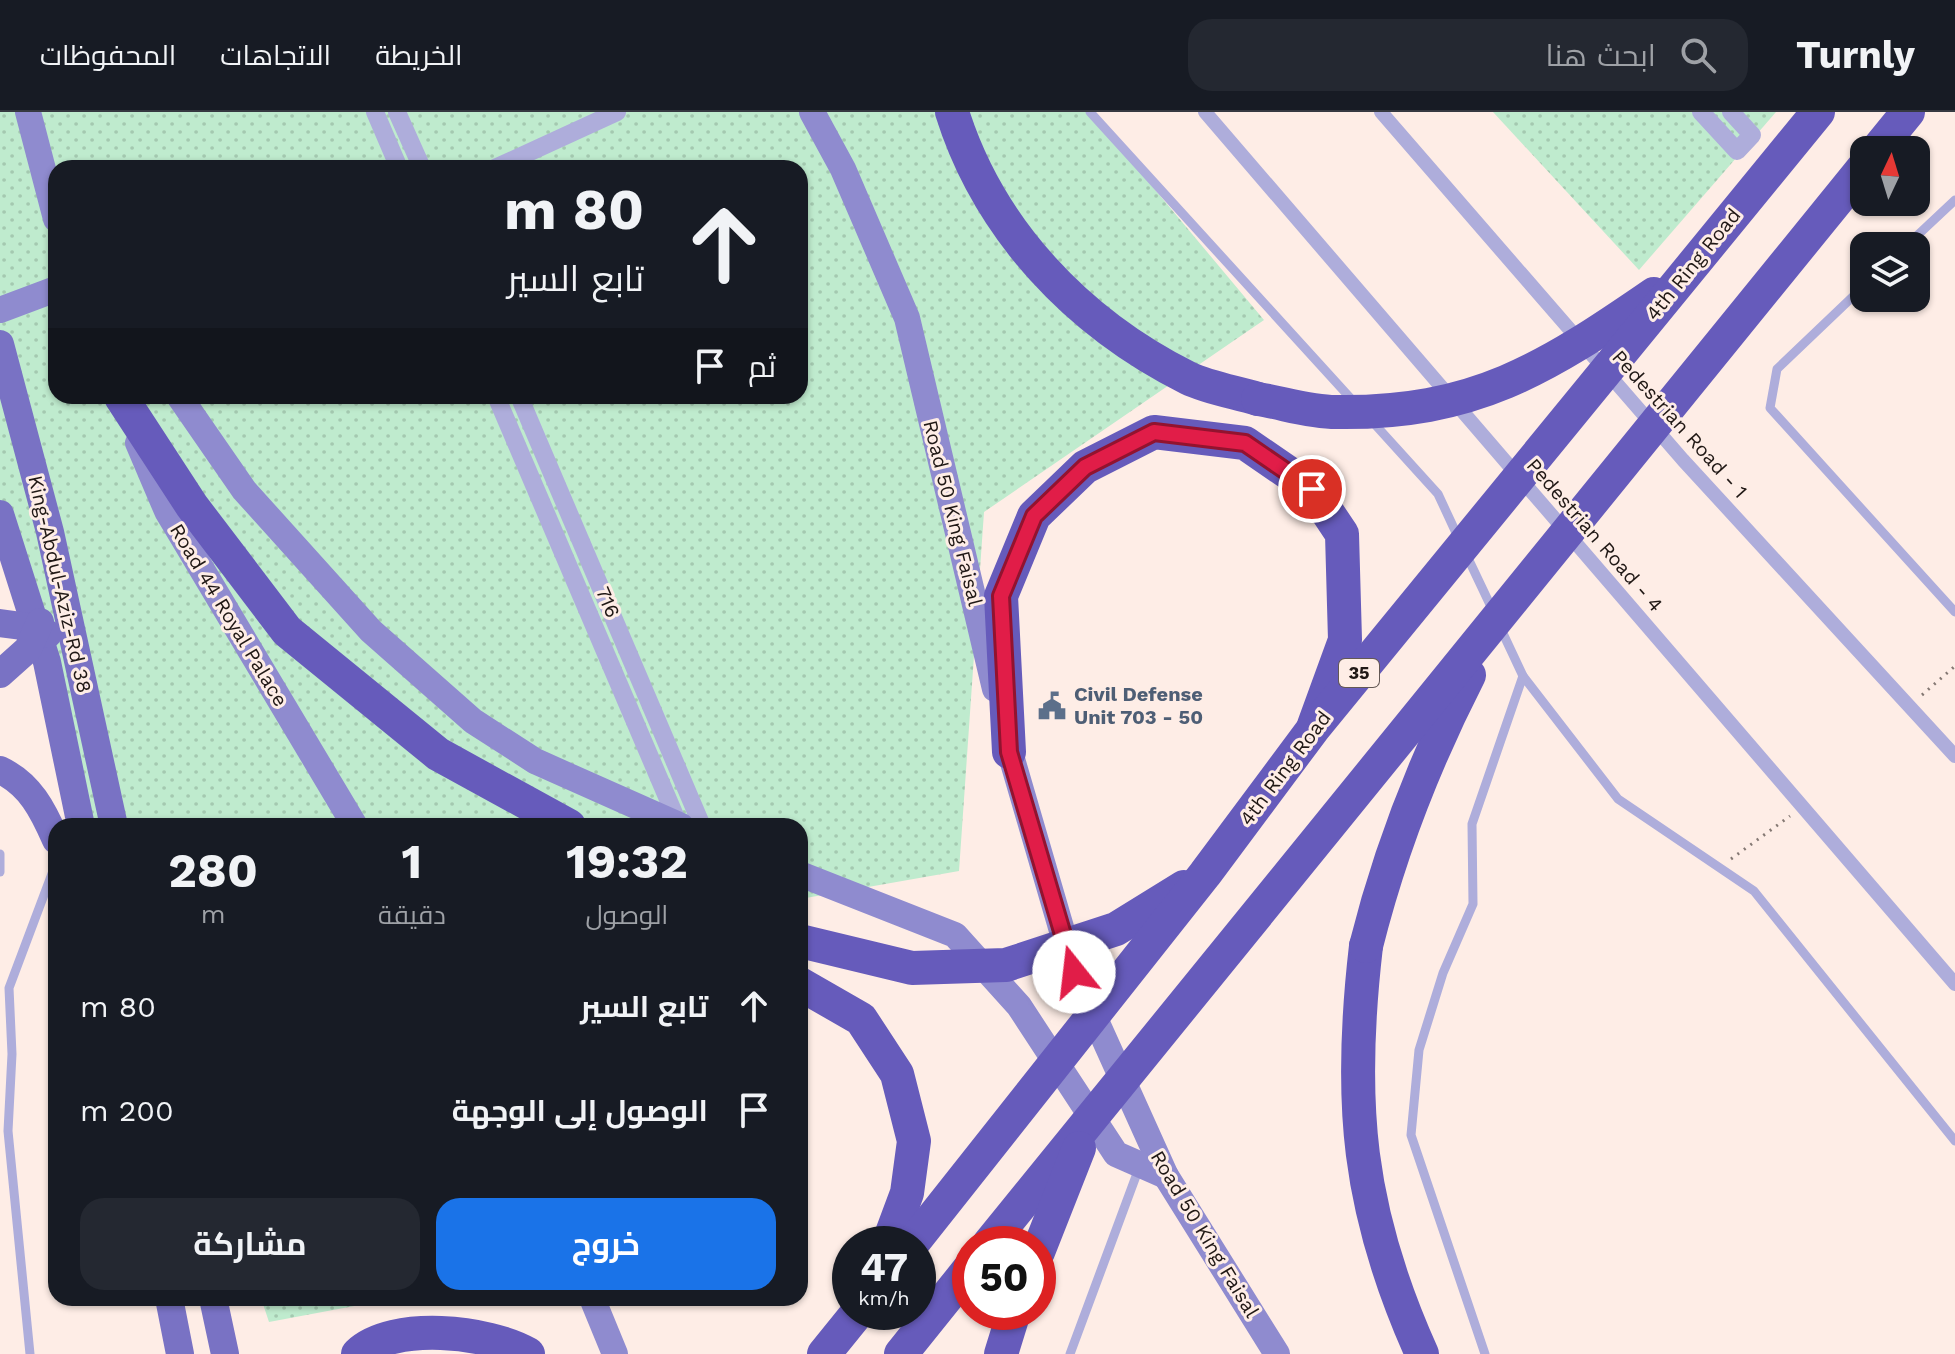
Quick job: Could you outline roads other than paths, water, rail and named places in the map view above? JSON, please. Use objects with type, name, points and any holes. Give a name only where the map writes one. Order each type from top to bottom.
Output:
[{"type":"highway","points":[[952,112],[962,141],[992,200],[1059,290],[1114,334],[1190,379],[1258,399],[1333,412],[1406,408],[1469,397],[1523,376],[1567,354],[1688,271]]},
{"type":"highway","name":"4th Ring Road","points":[[926,1226],[1205,874],[1313,729],[1818,112]]},
{"type":"highway","points":[[1888,136],[1908,112]]},
{"type":"highway","points":[[1003,1226],[1850,184]]},
{"type":"highway","points":[[126,404],[192,506],[287,631],[438,754],[554,818]]},
{"type":"highway","points":[[1009,752],[1001,596],[1034,516],[1085,467],[1154,432],[1245,443],[1312,489],[1342,534],[1345,640],[1313,729]]},
{"type":"highway","points":[[1422,1354],[1405,1317],[1374,1223],[1360,1145],[1356,1068],[1366,946],[1385,868],[1434,742],[1502,611]]},
{"type":"highway","points":[[808,943],[912,968],[1006,965],[1116,929],[1205,874]]},
{"type":"highway","points":[[808,989],[861,1019],[897,1074],[914,1141],[907,1193],[895,1226]]},
{"type":"highway","points":[[1048,1226],[1092,1116]]},
{"type":"highway","points":[[901,1354],[952,1290]]},
{"type":"highway","points":[[824,1354],[843,1330]]},
{"type":"highway","points":[[358,1354],[368,1344],[438,1331],[510,1344],[528,1354]]},
{"type":"main road","name":"Road 50 King Faisal","points":[[812,112],[843,169],[907,318],[1009,752],[1074,972],[1166,1176],[1277,1354]]},
{"type":"main road","points":[[31,122],[51,160]]},
{"type":"main road","points":[[31,122],[48,188]]},
{"type":"main road","points":[[0,310],[48,292]]},
{"type":"main road","name":"King-Abdul-Aziz-Rd 38","points":[[0,344],[59,576],[112,818]]},
{"type":"main road","name":"Road 44 Royal Palace","points":[[124,404],[167,511],[350,818]]},
{"type":"main road","points":[[185,404],[244,490],[371,631],[473,721],[535,761],[662,818]]},
{"type":"main road","points":[[0,514],[47,662],[79,818]]},
{"type":"main road","points":[[0,674],[20,659],[59,576]]},
{"type":"main road","points":[[0,623],[37,628],[67,648],[80,670]]},
{"type":"main road","points":[[0,770],[21,780],[48,821]]},
{"type":"main road","points":[[808,877],[955,935],[1019,1006],[1116,1154],[1166,1176]]},
{"type":"main road","points":[[171,1306],[180,1354]]},
{"type":"main road","points":[[215,1306],[225,1354]]},
{"type":"main road","points":[[595,1306],[615,1354]]},
{"type":"street","points":[[375,112],[396,160]]},
{"type":"street","points":[[397,112],[418,160]]},
{"type":"street","points":[[512,160],[617,112]]},
{"type":"street","name":"Pedestrian Road - 4","points":[[1205,112],[1955,984]]},
{"type":"street","name":"Pedestrian Road - 1","points":[[1381,112],[1683,460],[1955,756]]},
{"type":"street","points":[[1701,112],[1737,151],[1752,135],[1731,112]]},
{"type":"street","name":"716","points":[[499,404],[677,818]]},
{"type":"street","points":[[522,404],[699,818]]},
{"type":"lane","points":[[1090,112],[1438,494],[1523,676],[1618,799],[1754,891],[1955,1141]]},
{"type":"lane","points":[[1921,232],[1955,200]]},
{"type":"lane","points":[[1850,299],[1777,369],[1770,408],[1955,612]]},
{"type":"lane","points":[[1485,1354],[1411,1135],[1419,1050],[1443,973],[1473,904],[1472,824],[1523,676]]},
{"type":"lane","points":[[0,854],[0,872]]},
{"type":"lane","points":[[30,1354],[4,1132],[12,1043],[9,988],[48,884]]},
{"type":"lane","points":[[0,994],[9,988]]},
{"type":"lane","points":[[1074,1352],[1140,1165]]},
{"type":"place","name":"Civil Defense Unit 703 - 50","points":[[1052,706]]}]
